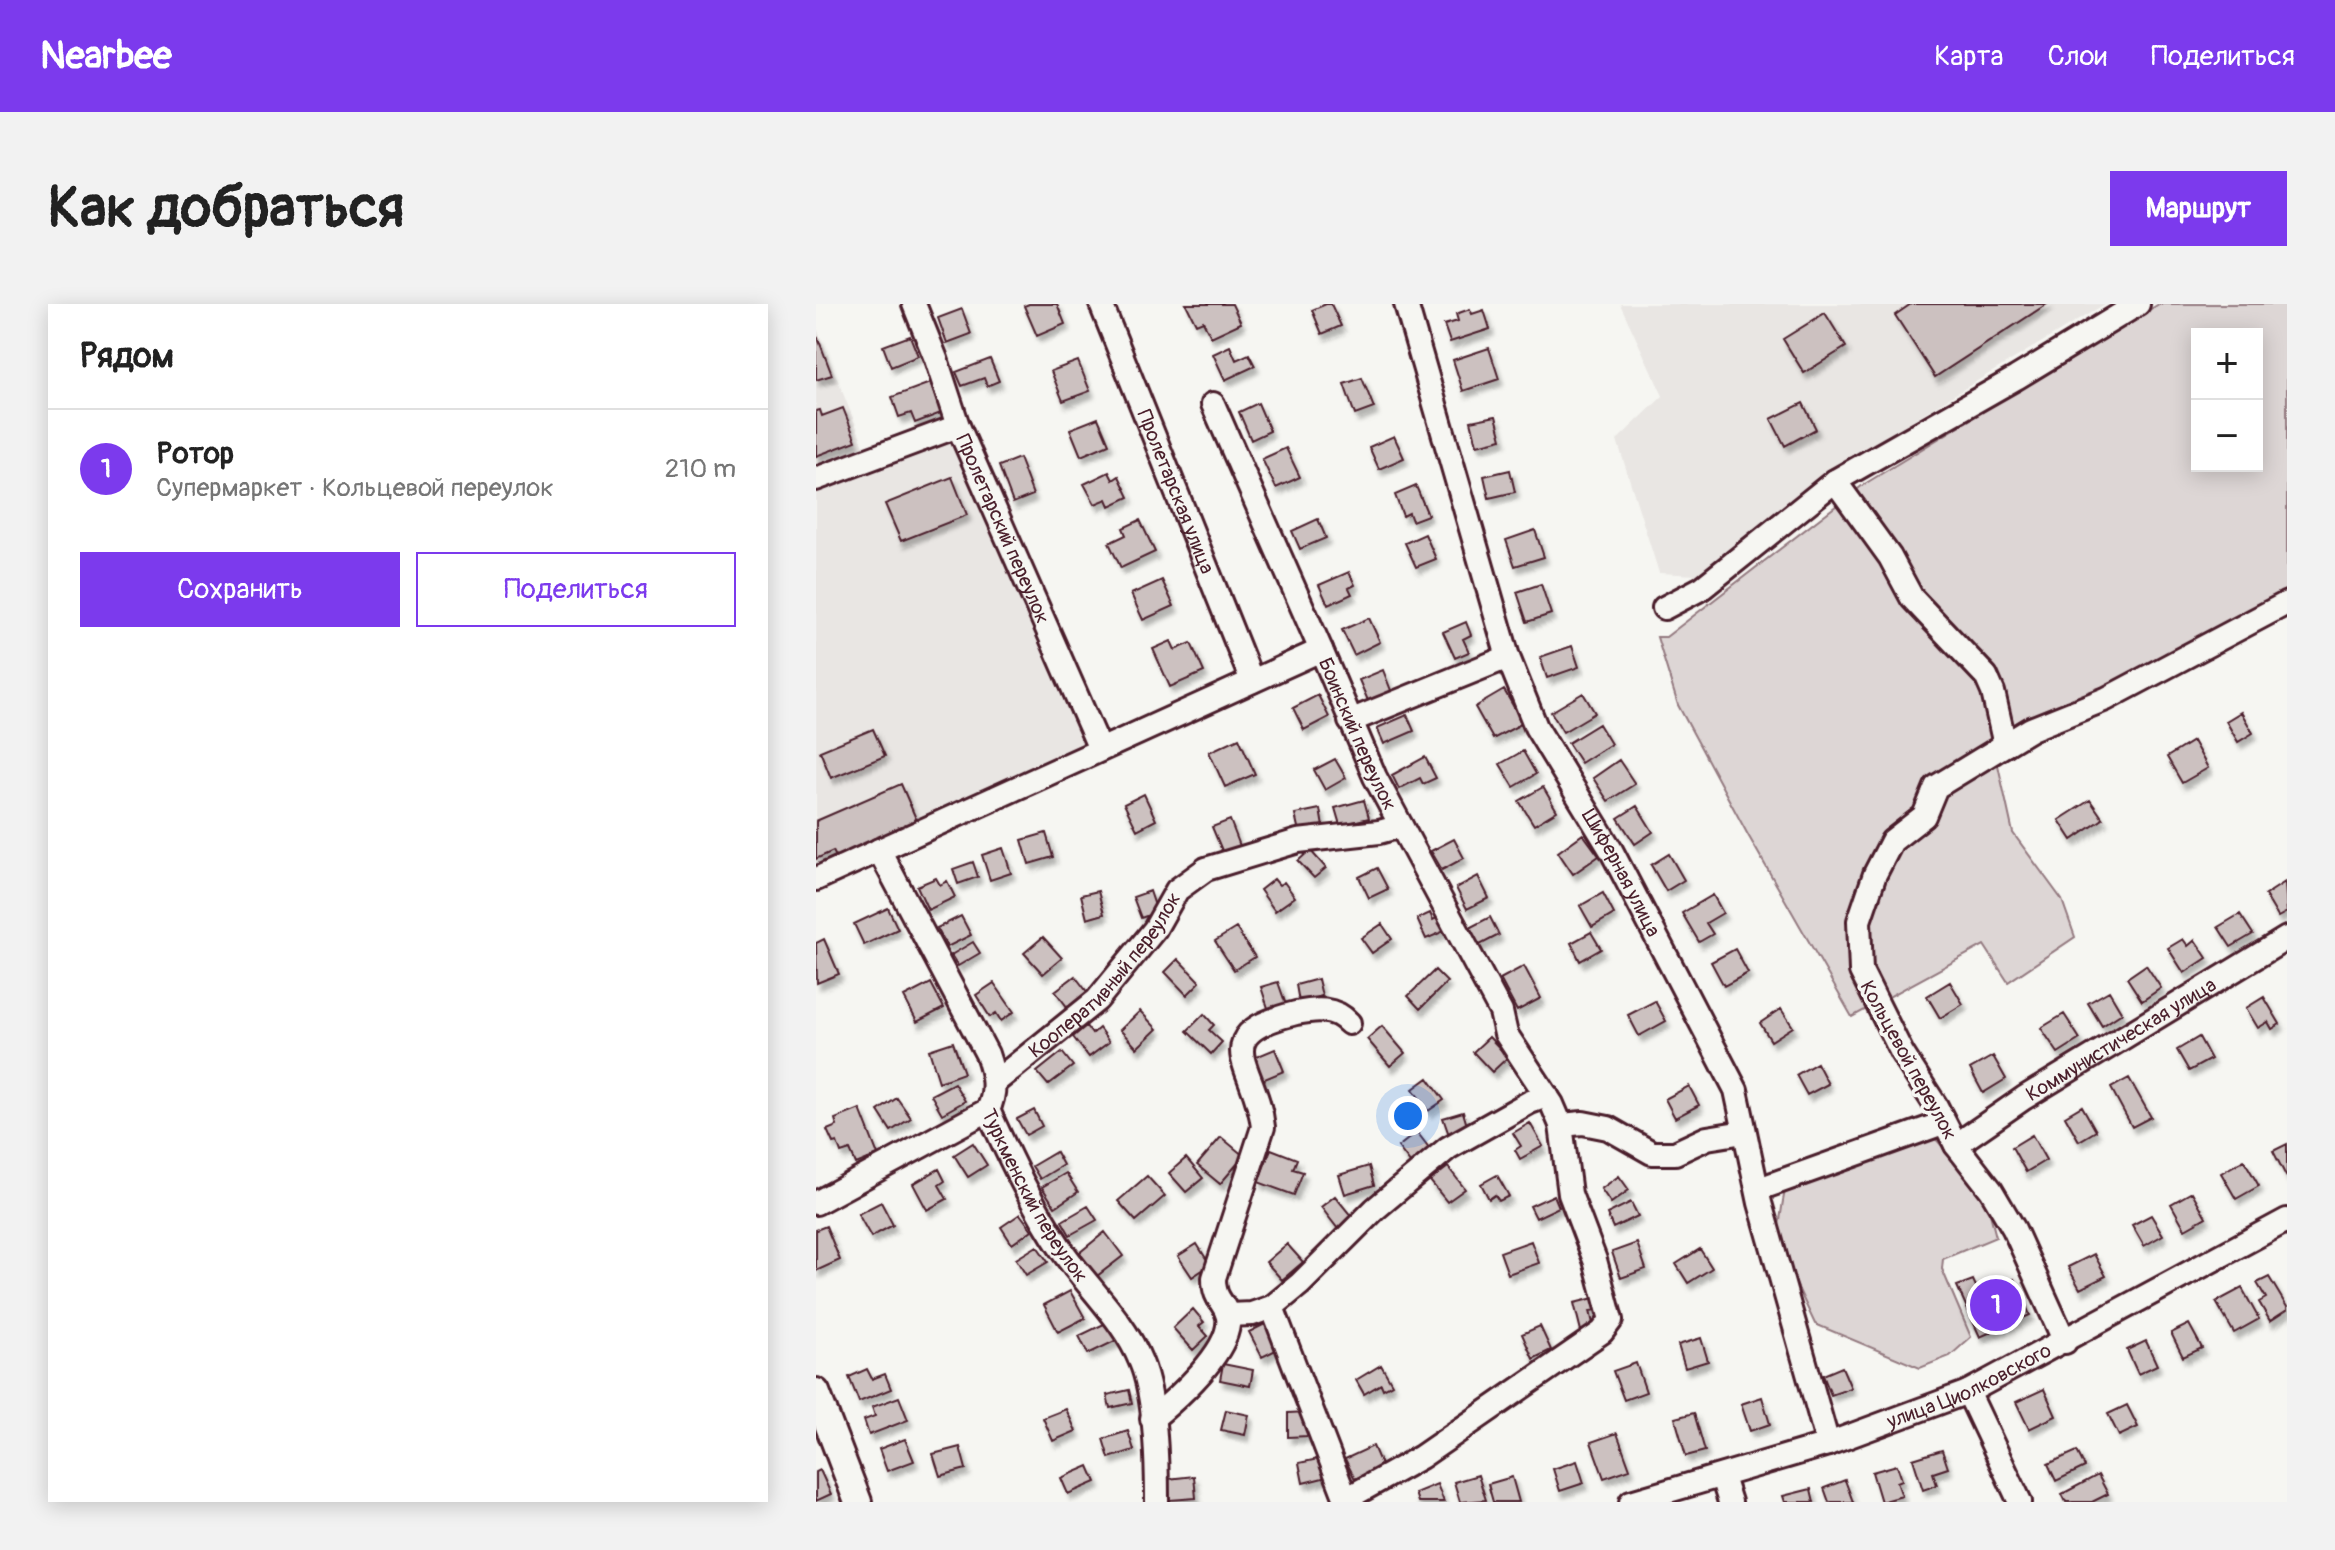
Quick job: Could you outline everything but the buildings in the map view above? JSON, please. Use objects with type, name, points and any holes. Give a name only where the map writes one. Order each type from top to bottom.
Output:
[{"type":"street","name":"Пролетарский переулок","points":[[914,304],[958,426],[1100,749]]},
{"type":"street","name":"Пролетарская улица","points":[[1101,304],[1252,681]]},
{"type":"street","name":"Шиферная улица","points":[[1406,304],[1508,657],[1536,727],[1611,850],[1736,1090],[1760,1203],[1828,1444]]},
{"type":"street","points":[[1664,608],[1702,588],[1835,481],[2138,304]]},
{"type":"street","points":[[1213,404],[1321,650]]},
{"type":"street","points":[[816,479],[958,426]]},
{"type":"street","points":[[1835,481],[1890,557],[1912,598],[1986,676],[1993,692],[2005,745]]},
{"type":"street","name":"Кольцевой переулок","points":[[2065,1342],[2014,1229],[1991,1190],[1956,1145],[1936,1106],[1902,1053],[1861,971],[1859,921],[1875,874],[1892,841],[1924,816],[1936,787],[2031,729],[2106,699],[2287,603]]},
{"type":"street","name":"Боинский переулок","points":[[816,879],[1321,650],[1375,777],[1501,1012],[1506,1034],[1547,1096],[1561,1125],[1570,1194],[1595,1260],[1611,1320],[1602,1332],[1490,1411],[1347,1501]]},
{"type":"street","points":[[1350,721],[1508,657]]},
{"type":"street","name":"Кооперативный переулок","points":[[994,1083],[1097,1000],[1155,929],[1177,890],[1206,869],[1298,841],[1379,832],[1401,826]]},
{"type":"street","name":"Туркменский переулок","points":[[879,850],[987,1054],[994,1083],[994,1097],[988,1110],[1030,1199],[1063,1252],[1124,1327],[1142,1362],[1152,1419],[1157,1502]]},
{"type":"street","name":"Коммунистическая улица","points":[[1956,1145],[2024,1098],[2287,938]]},
{"type":"street","points":[[1152,1419],[1184,1391],[1211,1360],[1228,1331],[1228,1315],[1214,1293],[1214,1278],[1263,1127],[1262,1114],[1244,1065],[1243,1041],[1249,1031],[1261,1024],[1321,1009],[1342,1016],[1349,1023]]},
{"type":"street","points":[[1228,1315],[1252,1314],[1272,1307],[1375,1209],[1448,1148],[1530,1102],[1547,1096]]},
{"type":"street","points":[[816,1203],[988,1110]]},
{"type":"street","points":[[1561,1125],[1583,1123],[1608,1128],[1652,1153],[1675,1153],[1707,1138],[1744,1132]]},
{"type":"street","points":[[1759,1189],[1943,1123]]},
{"type":"street","name":"улица Циолковского","points":[[1631,1502],[1828,1444],[1968,1392],[2287,1220]]},
{"type":"street","points":[[1272,1307],[1347,1501]]},
{"type":"street","points":[[816,1392],[858,1502]]},
{"type":"street","points":[[1968,1392],[2020,1502]]},
{"type":"street","points":[[1722,1477],[1730,1502]]},
{"type":"shaded area","points":[[1620,304],[2105,304],[1818,477],[1696,575],[1659,573],[1617,440],[1663,396]]},
{"type":"shaded area","points":[[2159,304],[2287,304],[2287,596],[2113,684],[1998,765],[2013,833],[2062,900],[2075,937],[2008,982],[1984,945],[1852,1017],[1678,705],[1657,637],[1666,637],[1863,485]]},
{"type":"shaded area","points":[[816,326],[865,448],[816,467]]},
{"type":"shaded area","points":[[954,441],[1084,747],[816,870],[816,492]]},
{"type":"shaded area","points":[[1930,1133],[1962,1167],[1987,1202],[1996,1237],[1943,1259],[1942,1269],[1971,1337],[1950,1356],[1920,1368],[1815,1324],[1775,1239],[1785,1191]]},
{"type":"place","name":"Poтор","points":[[1996,1305]]}]
